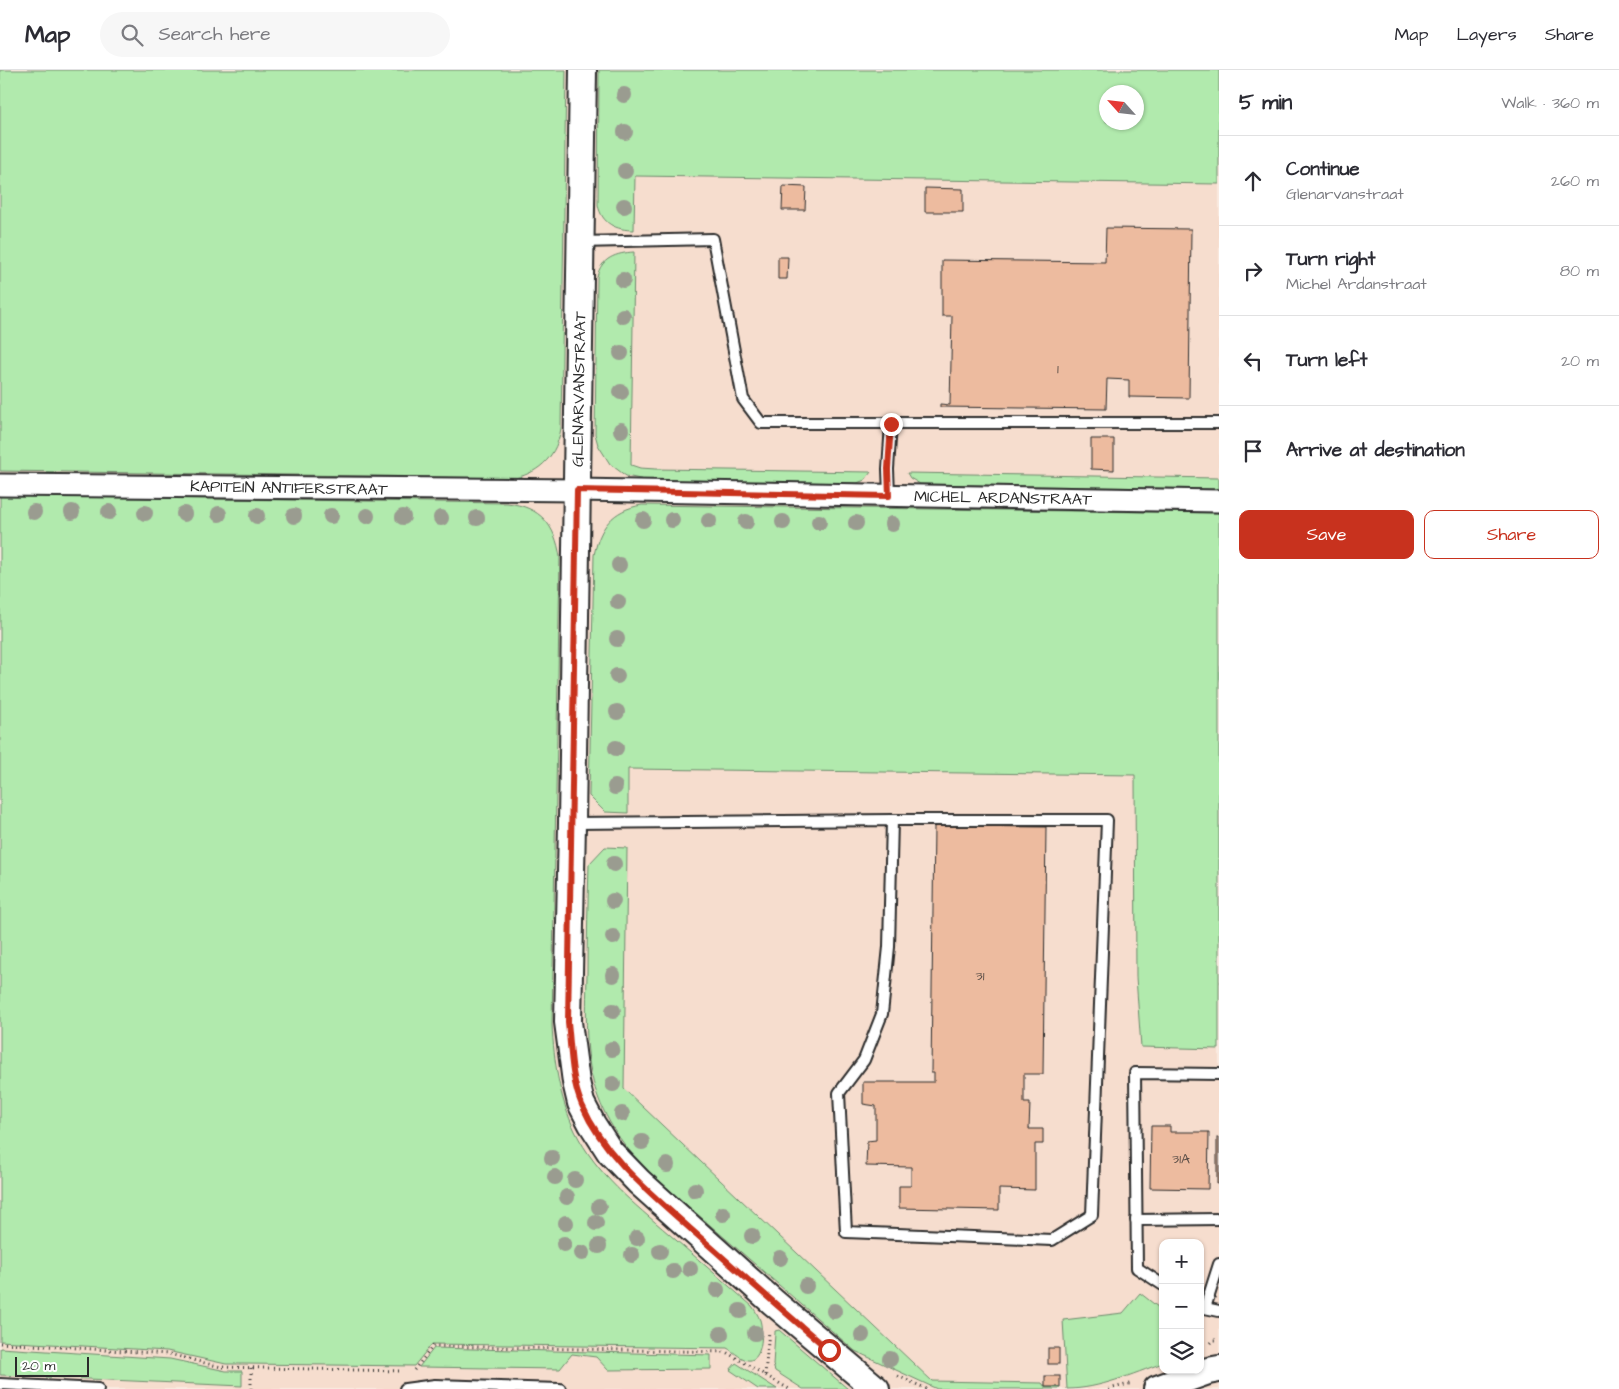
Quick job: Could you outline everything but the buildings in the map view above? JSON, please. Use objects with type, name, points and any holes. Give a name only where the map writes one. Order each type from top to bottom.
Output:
[{"type":"street","name":"GLENARVANSTRAAT","points":[[583,70],[568,1022],[576,1082],[581,1103],[592,1124],[610,1152],[639,1182],[773,1302],[876,1389]]},
{"type":"street","name":"KAPITEIN ANTIFERSTRAAT","points":[[0,485],[577,490]]},
{"type":"street","name":"MICHEL ARDANSTRAAT","points":[[577,490],[1219,501]]},
{"type":"street","points":[[1158,1389],[1208,1371],[1219,1369]]},
{"type":"lane","points":[[580,242],[713,239],[743,399],[761,423],[1219,423]]},
{"type":"lane","points":[[889,496],[888,469],[891,424]]},
{"type":"lane","points":[[572,823],[892,820],[1107,820],[1092,1215],[1052,1240],[846,1232],[839,1093],[864,1060],[882,1014],[889,947],[892,820]]},
{"type":"lane","points":[[1161,1284],[1136,1268],[1135,1074],[1219,1074]]},
{"type":"lane","points":[[1136,1220],[1219,1219]]},
{"type":"lane","points":[[1204,1304],[1219,1264]]},
{"type":"lane","points":[[1204,1307],[1219,1311]]},
{"type":"lane","points":[[0,1384],[98,1389]]},
{"type":"lane","points":[[405,1389],[435,1385],[560,1389]]},
{"type":"path","points":[[765,1375],[773,1302]]},
{"type":"path","points":[[0,1343],[169,1354],[221,1366],[404,1371]]},
{"type":"path","points":[[413,1371],[433,1346],[726,1352],[789,1389]]},
{"type":"path","points":[[251,1368],[251,1389]]},
{"type":"shaded area","points":[[0,70],[1219,70],[1219,1389],[0,1389]]},
{"type":"green space","points":[[0,70],[566,70],[561,428],[552,454],[540,467],[515,478],[0,471]]},
{"type":"green space","points":[[599,70],[1219,70],[1219,184],[635,176],[634,230],[621,229],[611,225],[600,212],[598,205]]},
{"type":"green space","points":[[634,252],[631,465],[640,468],[656,469],[871,472],[865,480],[857,483],[645,480],[626,476],[610,464],[598,445],[595,434],[597,277],[602,265],[610,258],[615,255]]},
{"type":"green space","points":[[907,473],[1219,478],[1219,489],[920,484],[910,478]]},
{"type":"green space","points":[[0,496],[507,503],[529,509],[537,513],[544,520],[554,536],[560,557],[552,1025],[554,1052],[561,1092],[575,1131],[584,1147],[605,1175],[642,1211],[752,1306],[760,1320],[762,1330],[760,1348],[755,1358],[751,1360],[745,1359],[727,1348],[432,1344],[414,1366],[226,1364],[167,1351],[0,1341]]},
{"type":"green space","points":[[642,505],[1219,513],[1219,1049],[1141,1047],[1136,977],[1135,775],[628,769],[628,813],[605,812],[589,796],[594,555],[600,536],[609,521],[623,511]]},
{"type":"green space","points":[[605,847],[627,848],[624,1089],[932,1381],[1042,1383],[1045,1387],[1060,1387],[1059,1389],[937,1389],[855,1351],[643,1167],[609,1121],[592,1077],[588,1055],[586,1004],[589,864]]},
{"type":"green space","points":[[1140,1293],[1159,1308],[1159,1364],[1103,1384],[1067,1389],[1063,1320],[1123,1313]]},
{"type":"green space","points":[[779,1330],[848,1389],[803,1389],[775,1371],[773,1365],[775,1331]]},
{"type":"green space","points":[[0,1348],[170,1359],[226,1371],[242,1371],[242,1386],[0,1375]]},
{"type":"green space","points":[[434,1348],[711,1355],[711,1369],[608,1370],[596,1357],[572,1354],[560,1369],[419,1367]]},
{"type":"green space","points":[[736,1363],[777,1389],[758,1389],[730,1370]]},
{"type":"route","points":[[829,1350],[639,1182],[610,1152],[581,1103],[576,1082],[568,1022],[577,490],[889,496],[888,469],[891,424]]}]
